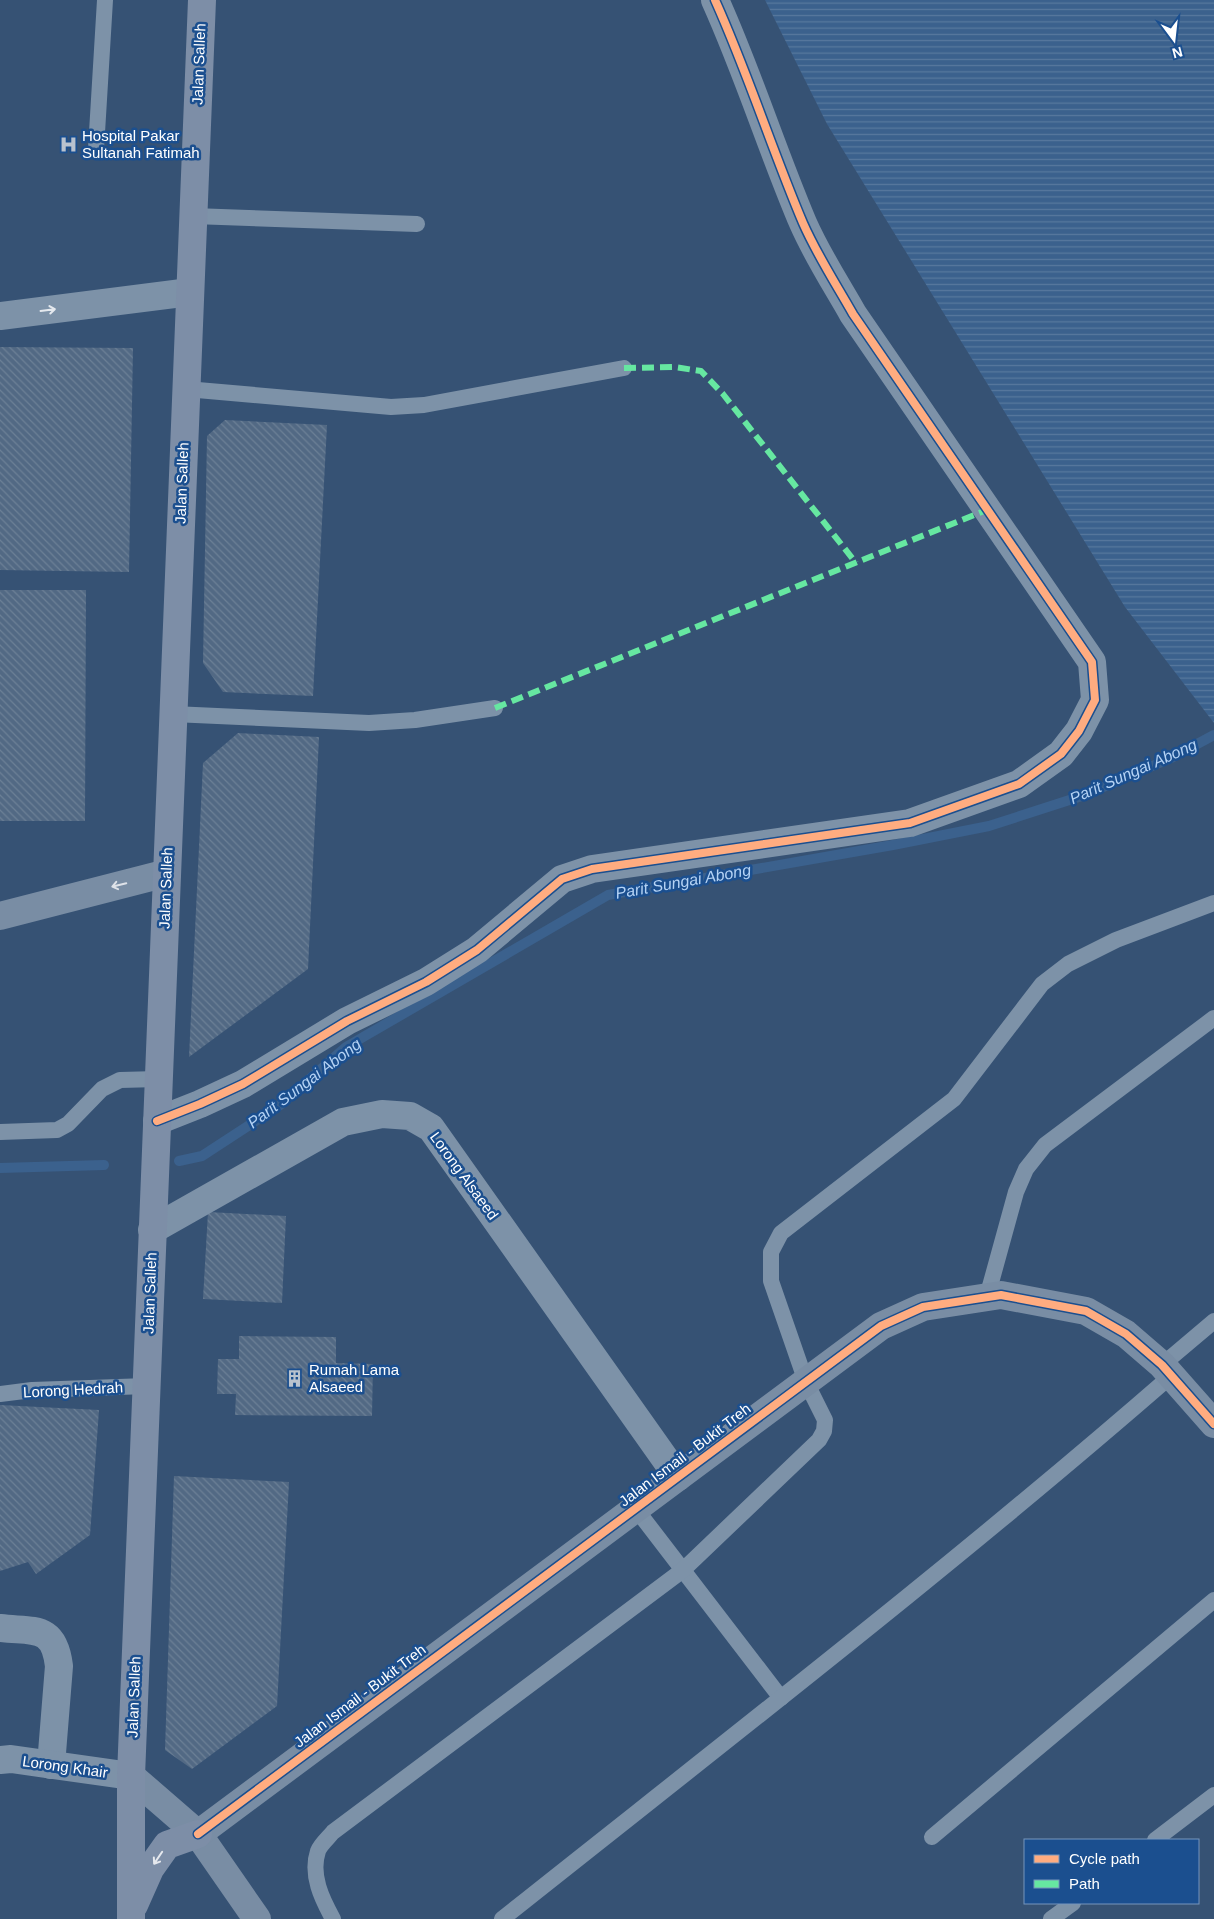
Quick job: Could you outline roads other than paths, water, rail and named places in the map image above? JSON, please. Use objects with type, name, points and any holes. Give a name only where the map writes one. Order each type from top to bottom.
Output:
[{"type":"main road","name":"Jalan Salleh","points":[[131,1915],[131,1776],[202,0]]},
{"type":"main road","points":[[131,1915],[150,1870],[167,1845],[198,1834]]},
{"type":"street","points":[[157,1121],[243,1084],[347,1021],[426,982],[477,950],[562,879],[592,869],[910,823],[1019,784],[1060,754],[1079,731],[1096,700],[1092,662],[853,314],[826,267],[804,224],[742,59],[715,0]]},
{"type":"street","points":[[0,316],[190,292]]},
{"type":"street","points":[[0,916],[167,873]]},
{"type":"street","name":"Lorong Alsaeed","points":[[152,1230],[343,1122],[382,1114],[410,1116],[431,1128],[678,1476]]},
{"type":"street","name":"Jalan Ismail - Bukit Treh","points":[[198,1834],[881,1326],[923,1307],[1001,1295],[1086,1311],[1126,1334],[1167,1370],[1214,1424]]},
{"type":"street","points":[[0,1628],[40,1632],[52,1638],[59,1666],[51,1765]]},
{"type":"street","name":"Lorong Khair","points":[[0,1760],[11,1759],[131,1776]]},
{"type":"street","points":[[131,1776],[198,1834],[258,1919]]},
{"type":"lane","points":[[96,148],[105,0]]},
{"type":"lane","points":[[193,216],[417,224]]},
{"type":"lane","points":[[186,389],[400,407],[424,405],[624,368]]},
{"type":"lane","points":[[173,714],[368,723],[415,720],[495,708]]},
{"type":"lane","points":[[333,1919],[323,1901],[315,1870],[318,1850],[333,1832],[683,1570],[819,1440],[824,1432],[825,1420],[806,1382],[771,1282],[771,1252],[780,1233],[954,1099],[1042,984],[1068,964],[1116,940],[1214,903]]},
{"type":"lane","points":[[987,1297],[1016,1192],[1026,1169],[1045,1145],[1214,1018]]},
{"type":"lane","points":[[0,1132],[57,1130],[68,1124],[102,1089],[120,1080],[158,1079]]},
{"type":"lane","points":[[502,1919],[781,1698],[1064,1469],[1167,1370],[1214,1321]]},
{"type":"lane","name":"Lorong Hedrah","points":[[0,1394],[32,1390],[146,1386]]},
{"type":"lane","points":[[636,1509],[781,1698]]},
{"type":"lane","points":[[932,1837],[1214,1600]]},
{"type":"lane","points":[[1156,1839],[1214,1795]]},
{"type":"lane","points":[[1051,1919],[1071,1904]]},
{"type":"water","points":[[765,0],[1214,0],[1214,723],[1125,607],[827,124]]},
{"type":"waterway","name":"Parit Sungai Abong","points":[[179,1161],[202,1156],[280,1105],[346,1047],[608,895],[893,845],[989,826],[1085,795],[1171,758],[1214,735]]},
{"type":"waterway","points":[[0,1168],[104,1165]]},
{"type":"place","name":"Hospital Pakar Sultanah Fatimah","points":[[68,145]]},
{"type":"place","name":"Rumah Lama Alsaeed","points":[[295,1379]]}]
